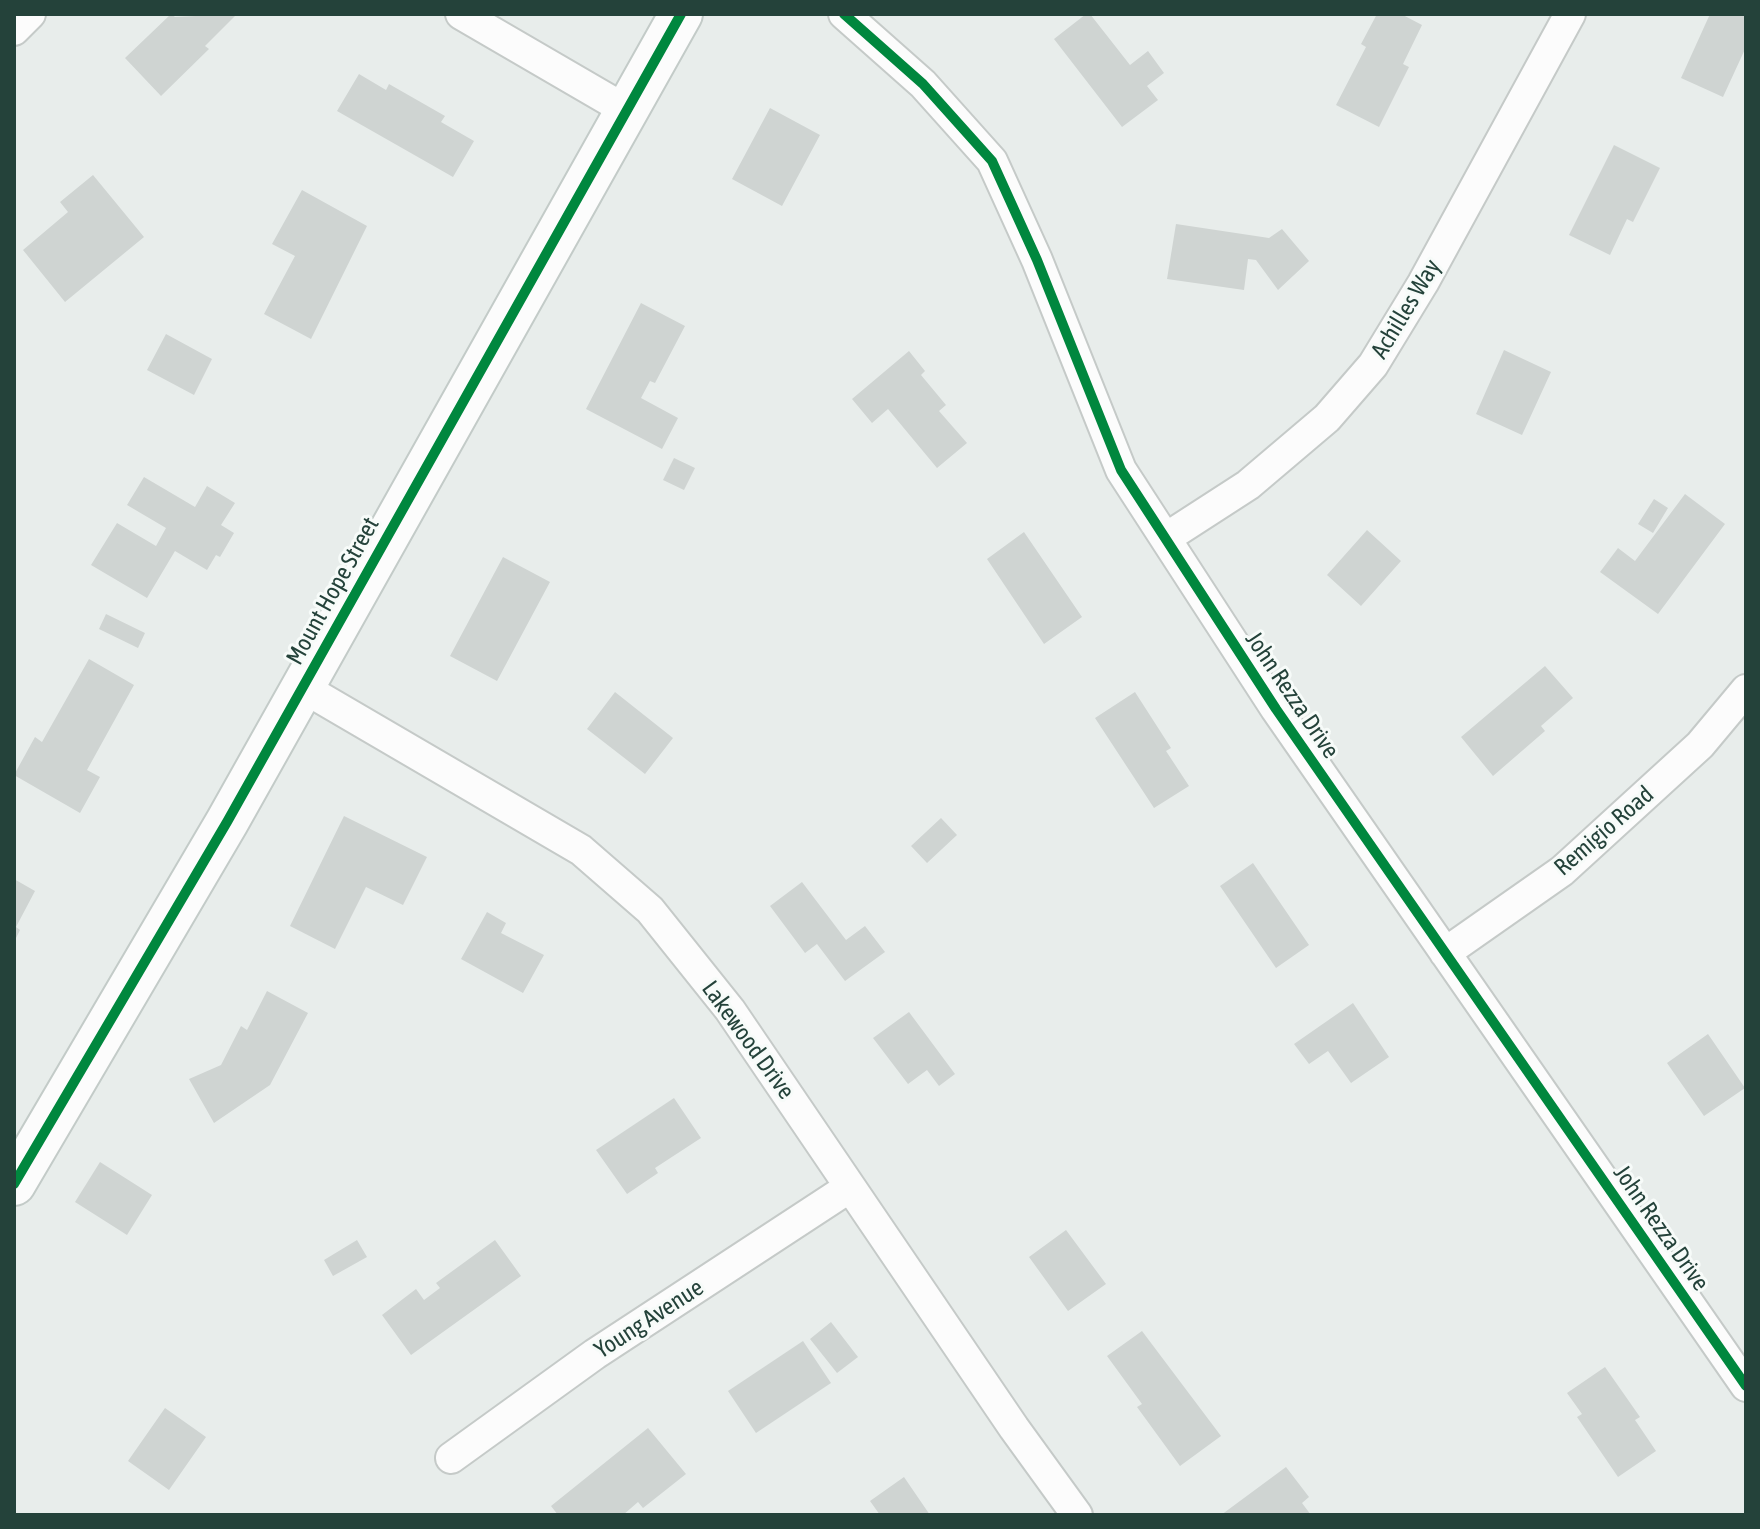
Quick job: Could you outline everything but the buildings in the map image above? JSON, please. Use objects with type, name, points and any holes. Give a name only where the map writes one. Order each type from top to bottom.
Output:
[{"type":"street","points":[[14,30],[30,14]]},
{"type":"street","points":[[461,14],[626,110]]},
{"type":"street","name":"Mount Hope Street","points":[[20,1162],[227,822],[681,14]]},
{"type":"street","name":"John Rezza Drive","points":[[844,14],[923,84],[992,161],[1037,260],[1121,470],[1276,709],[1746,1386]]},
{"type":"street","name":"Achilles Way","points":[[1166,538],[1248,485],[1327,418],[1373,365],[1423,283],[1570,14]]},
{"type":"street","name":"Lakewood Drive","points":[[302,687],[581,850],[650,910],[730,1010],[1077,1515]]},
{"type":"street","name":"Remigio Road","points":[[1445,953],[1562,871],[1700,745],[1746,690]]},
{"type":"street","name":"Young Avenue","points":[[451,1458],[595,1354],[850,1187]]},
{"type":"cycle path","points":[[14,1184],[227,822],[681,14]]},
{"type":"cycle path","points":[[844,14],[923,84],[992,161],[1037,260],[1121,470],[1276,709],[1746,1386]]}]
